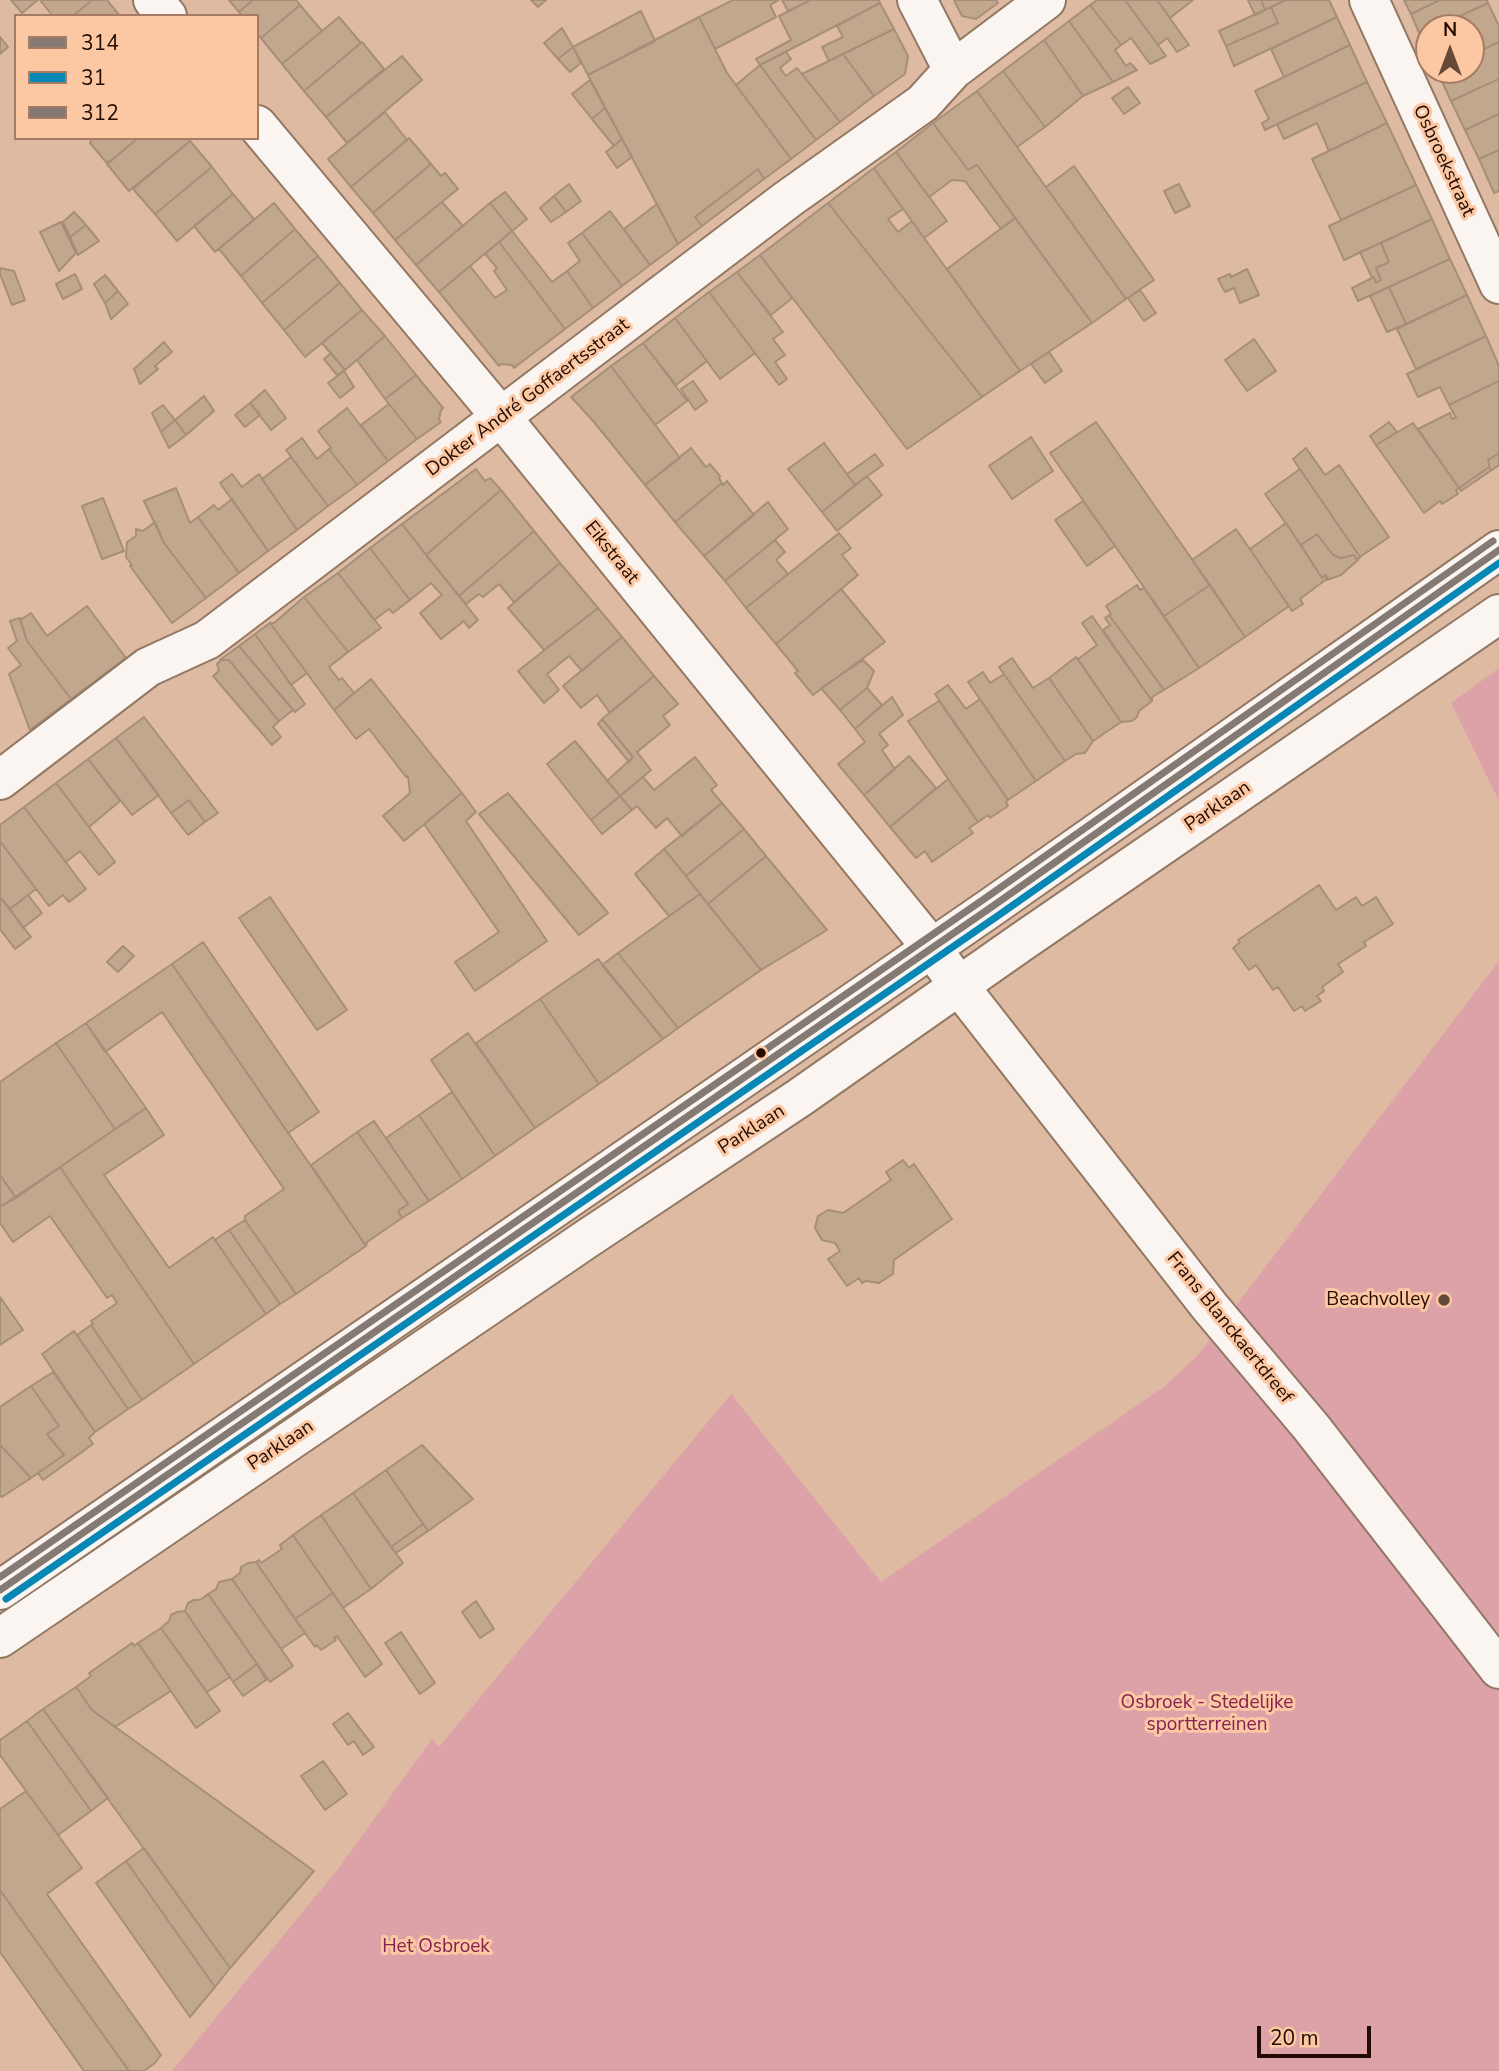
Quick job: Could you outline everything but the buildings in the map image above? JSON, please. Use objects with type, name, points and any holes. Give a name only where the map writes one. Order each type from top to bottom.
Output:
[{"type":"street","points":[[153,0],[165,14]]},
{"type":"street","points":[[917,0],[953,70]]},
{"type":"street","name":"Dokter André Goffaertsstraat","points":[[0,780],[148,667],[207,640],[788,200],[923,103],[953,70],[1046,0]]},
{"type":"street","name":"Osbroekstraat","points":[[1369,0],[1499,284]]},
{"type":"street","name":"Eikstraat","points":[[259,127],[502,418],[932,947],[959,986]]},
{"type":"street","points":[[0,1590],[932,947],[1499,550]]},
{"type":"street","name":"Parklaan","points":[[0,1638],[565,1253],[799,1098],[1499,614]]},
{"type":"street","name":"Frans Blanckaertdreef","points":[[959,986],[1209,1307],[1311,1427],[1499,1670]]},
{"type":"green space","points":[[1499,668],[1499,801],[1451,703]]},
{"type":"green space","name":"Osbroek - Stedelijke sportterreinen","points":[[1499,961],[1499,2071],[172,2071],[338,1869],[432,1739],[439,1747],[731,1394],[881,1582],[1165,1386],[1199,1354]]},
{"type":"transit line","name":"312","points":[[0,1577],[987,897],[1493,541]]},
{"type":"transit line","name":"314","points":[[0,1590],[993,906],[1499,550]]},
{"type":"transit line","name":"31","points":[[6,1599],[999,915],[1499,563]]},
{"type":"place","name":"Beachvolley","points":[[1444,1300]]},
{"type":"park label","name":"Het Osbroek","points":[[436,1947]]}]
